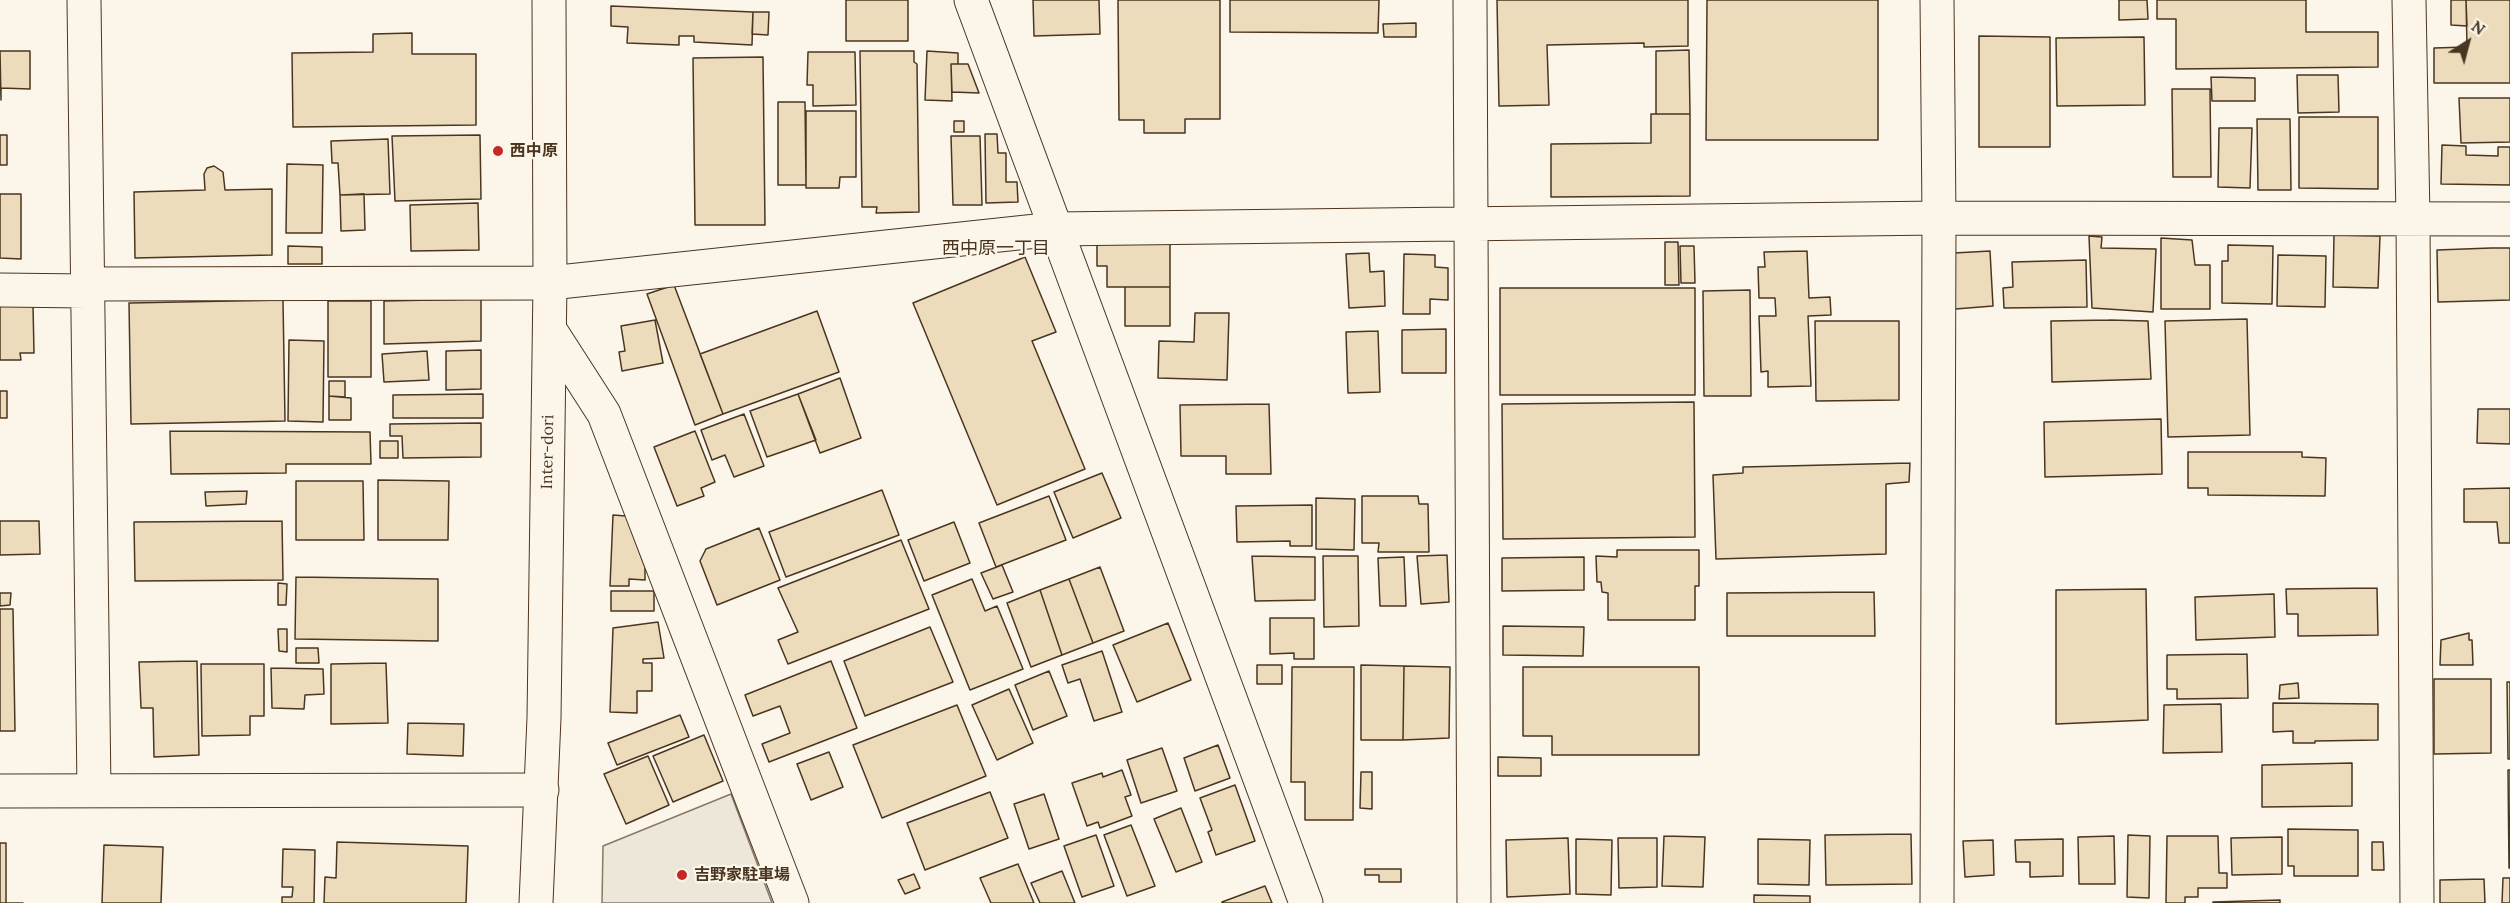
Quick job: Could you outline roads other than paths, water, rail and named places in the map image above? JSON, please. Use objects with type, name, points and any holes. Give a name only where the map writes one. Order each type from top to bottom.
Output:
[{"type":"street","points":[[84,0],[94,790]]},
{"type":"street","name":"Inter-dori","points":[[536,903],[542,790],[550,330],[549,0]]},
{"type":"street","points":[[971,0],[1306,903]]},
{"type":"street","points":[[1470,0],[1474,903]]},
{"type":"street","points":[[1937,0],[1940,218],[1937,903]]},
{"type":"street","points":[[2409,0],[2413,218],[2417,903]]},
{"type":"street","points":[[0,290],[87,287],[550,283],[1055,229],[1940,218],[2510,219]]},
{"type":"street","points":[[550,330],[604,414],[792,903]]},
{"type":"street","points":[[0,791],[542,790]]},
{"type":"place","name":"西中原","points":[[498,151]]},
{"type":"place","name":"吉野家駐車場","points":[[682,875]]},
{"type":"district","name":"西中原一丁目","points":[[996,249]]}]
